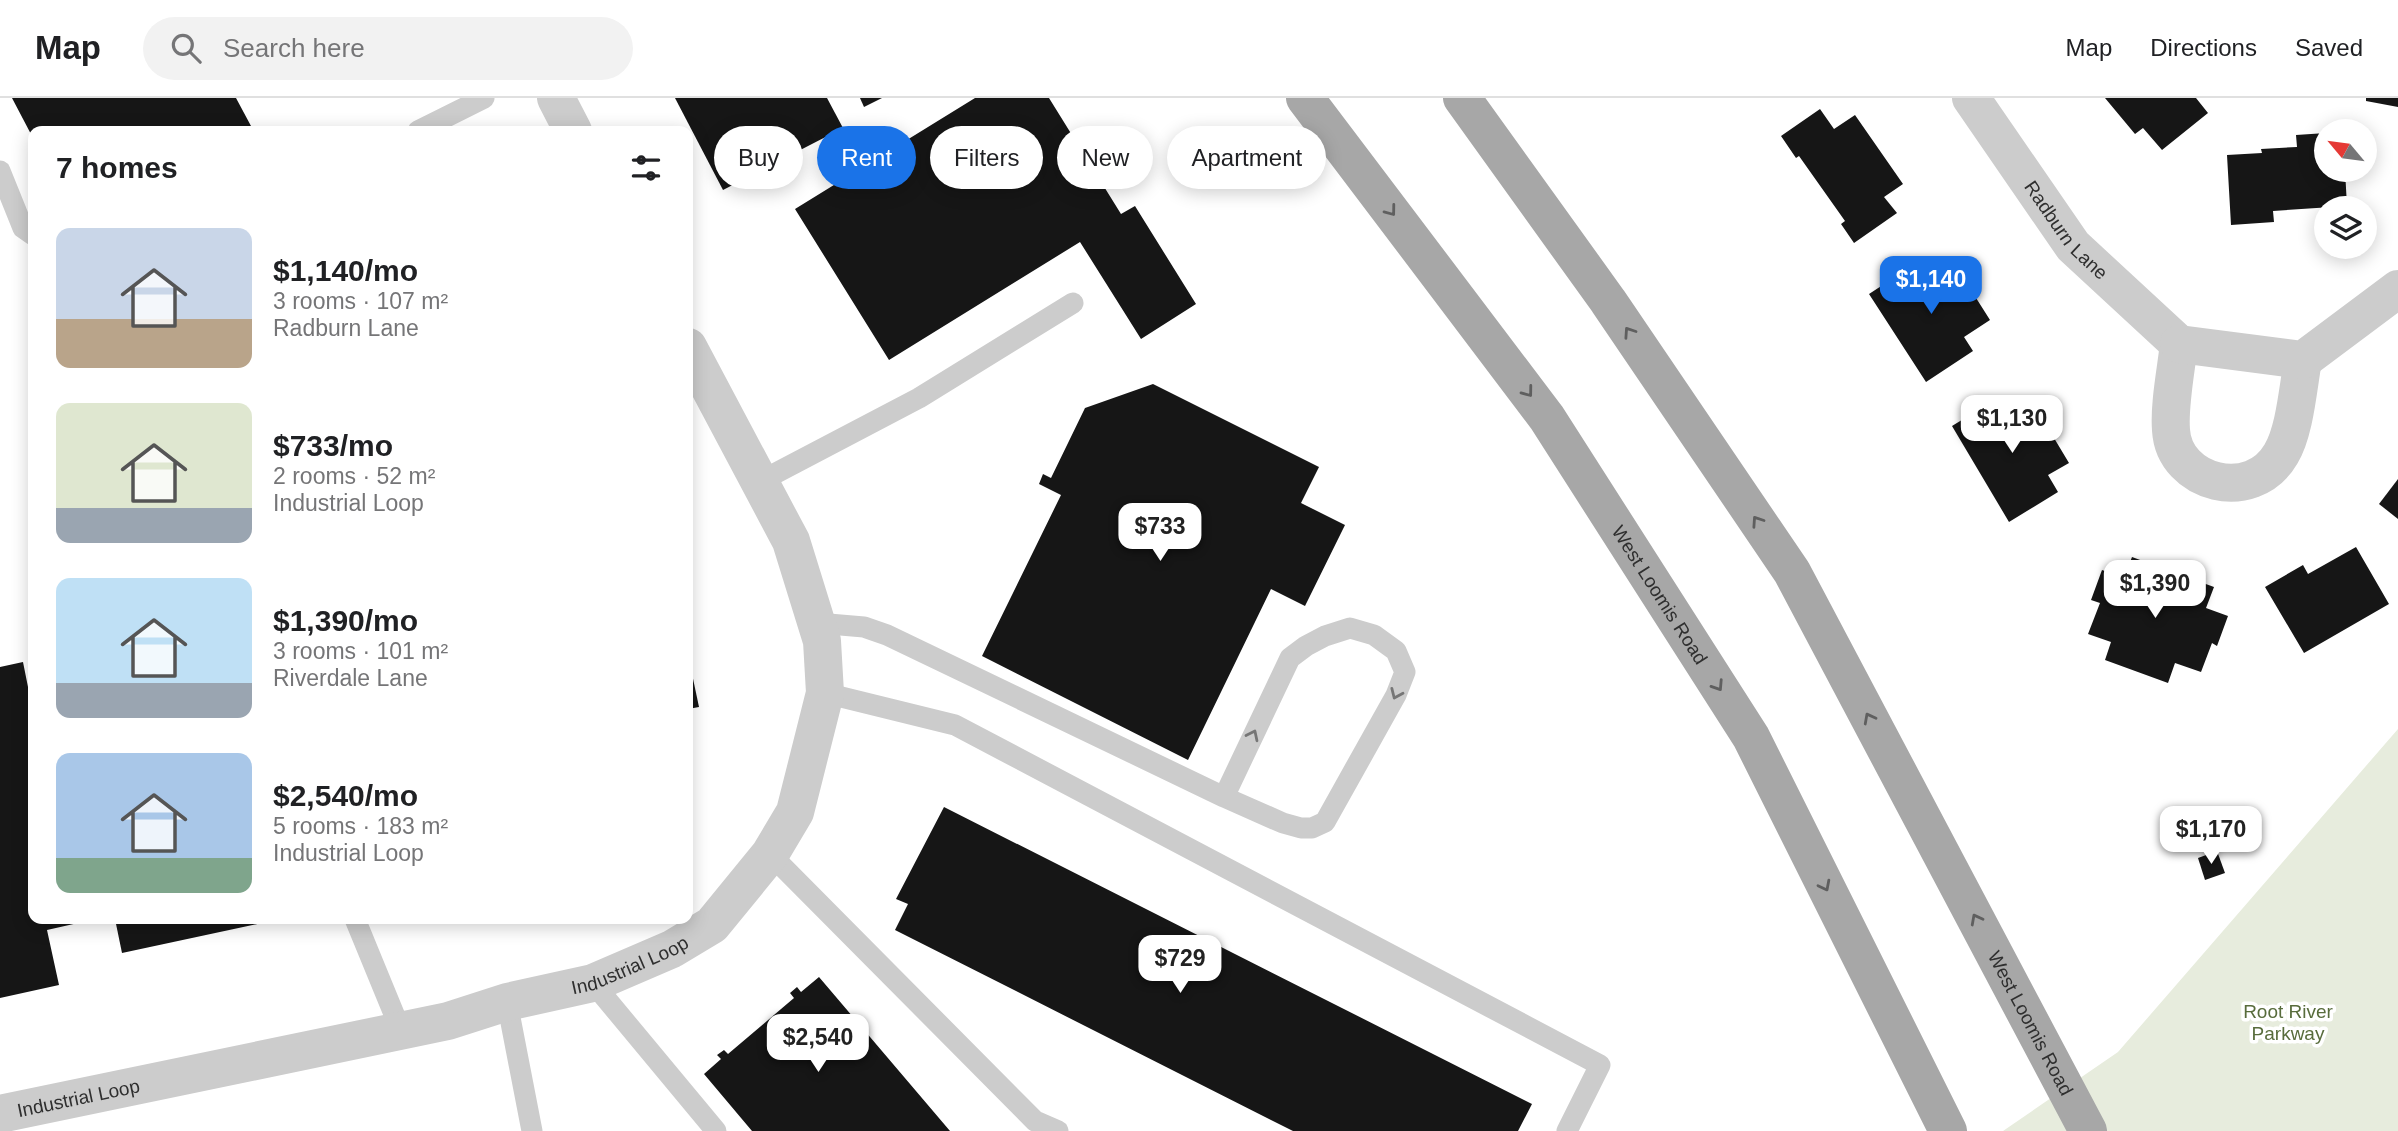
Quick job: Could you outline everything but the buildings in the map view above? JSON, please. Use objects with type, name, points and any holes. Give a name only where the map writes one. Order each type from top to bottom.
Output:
[{"type":"main road","name":"West Loomis Road","points":[[1305,98],[1547,418],[1751,737],[1948,1131]]},
{"type":"main road","name":"West Loomis Road","points":[[1462,98],[1608,301],[1792,572],[2088,1131]]},
{"type":"street","points":[[556,98],[570,126]]},
{"type":"street","name":"Radburn Lane","points":[[1971,98],[2073,246],[2179,344]]},
{"type":"street","points":[[2304,360],[2179,344],[2171,431],[2179,455],[2197,473],[2220,484],[2243,483],[2266,474],[2282,453],[2304,360],[2398,289]]},
{"type":"street","name":"Industrial Loop","points":[[0,1114],[448,1021],[507,1002],[593,983],[672,949],[712,925],[770,854],[795,812],[825,693],[822,641],[790,541],[693,357]]},
{"type":"lane","points":[[428,126],[484,98]]},
{"type":"lane","points":[[0,171],[23,228],[28,232]]},
{"type":"lane","points":[[759,482],[919,398],[1073,303]]},
{"type":"lane","points":[[817,624],[864,627],[887,635],[1223,797],[1301,828],[1312,828],[1325,822],[1396,695],[1405,672],[1396,651],[1374,635],[1350,628],[1325,636],[1290,657],[1223,797]]},
{"type":"lane","points":[[825,693],[955,725],[1600,1065],[1567,1131]]},
{"type":"lane","points":[[770,854],[1035,1121],[1058,1131]]},
{"type":"lane","points":[[357,924],[401,1031]]},
{"type":"lane","points":[[593,983],[716,1131]]},
{"type":"lane","points":[[507,1002],[533,1131]]},
{"type":"green space","name":"Root River Parkway","points":[[2398,729],[2398,1131],[2003,1131],[2118,1052]]}]
